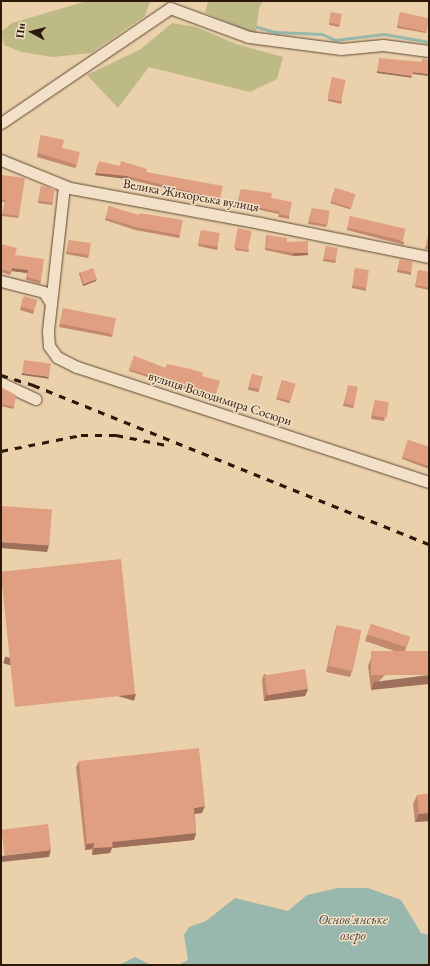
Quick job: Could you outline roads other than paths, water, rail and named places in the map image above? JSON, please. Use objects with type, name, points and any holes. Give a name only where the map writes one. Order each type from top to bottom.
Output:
[{"type":"street","points":[[1,123],[170,4],[249,37],[342,49],[383,46],[429,51]]},
{"type":"street","name":"Велика Жихорська вулиця","points":[[1,160],[64,186],[429,257]]},
{"type":"street","points":[[51,303],[64,186]]},
{"type":"street","points":[[1,281],[44,292],[51,303]]},
{"type":"street","name":"вулиця Володимира Сосюри","points":[[51,303],[49,346],[57,357],[77,367],[429,482]]},
{"type":"street","points":[[1,383],[35,399]]},
{"type":"water","name":"Основ'янське озеро","points":[[338,888],[368,888],[401,900],[421,933],[429,935],[429,965],[178,965],[188,960],[184,935],[189,927],[206,921],[235,898],[288,911],[307,895]]},
{"type":"water","points":[[135,957],[151,965],[119,965]]},
{"type":"waterway","points":[[257,27],[276,32],[322,34],[335,40],[384,34],[429,42]]},
{"type":"railway","points":[[1,375],[33,385],[429,544]]},
{"type":"railway","points":[[1,451],[81,435],[116,435],[171,446]]}]
